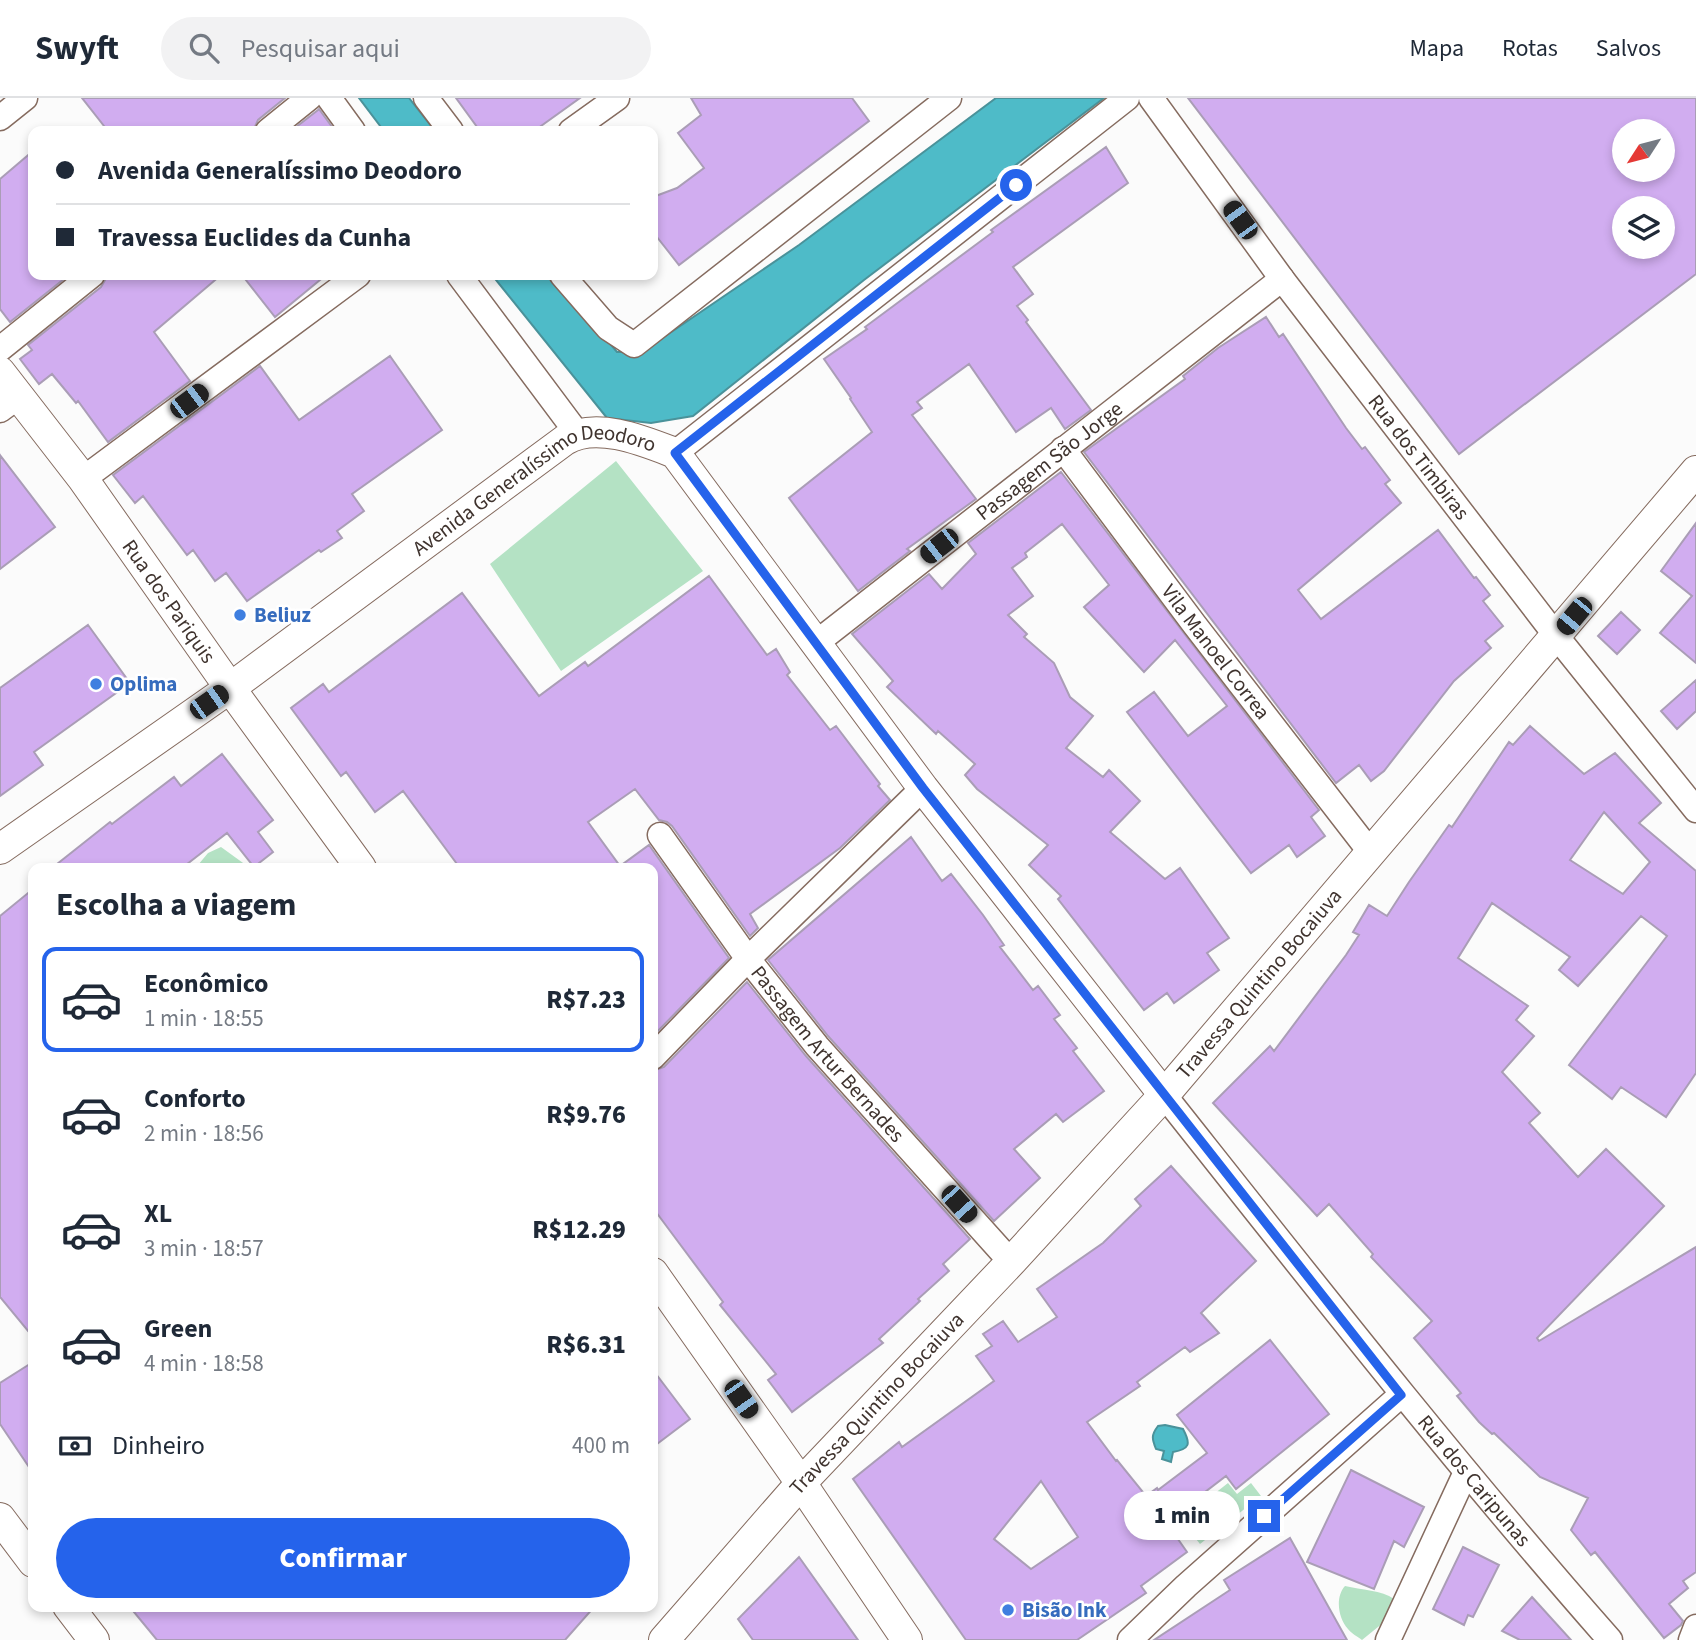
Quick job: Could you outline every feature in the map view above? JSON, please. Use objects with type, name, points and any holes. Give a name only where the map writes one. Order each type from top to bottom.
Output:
[{"type":"street","points":[[0,118],[25,98]]},
{"type":"street","points":[[274,126],[309,98]]},
{"type":"street","points":[[328,98],[349,126]]},
{"type":"street","points":[[426,98],[447,126]]},
{"type":"street","points":[[578,126],[617,98]]},
{"type":"street","points":[[566,280],[608,328],[634,345],[949,98]]},
{"type":"street","name":"Avenida Generalíssimo Deodoro","points":[[0,849],[230,688],[577,433],[627,436],[675,453],[1127,98]]},
{"type":"street","name":"Rua dos Timbiras","points":[[1151,98],[1282,279],[1556,637],[1696,810]]},
{"type":"street","name":"Passagem São Jorge","points":[[816,643],[1282,279]]},
{"type":"street","points":[[0,349],[86,280]]},
{"type":"street","points":[[83,479],[351,280]]},
{"type":"street","points":[[463,280],[577,433]]},
{"type":"street","name":"Rua dos Pariquis","points":[[0,372],[9,403],[83,479],[357,863]]},
{"type":"street","name":"Vila Manoel Correa","points":[[1063,449],[1371,853]]},
{"type":"street","name":"Rua dos Caripunas","points":[[675,453],[923,788],[1164,1095],[1401,1395],[1610,1640]]},
{"type":"street","name":"Travessa Quintino Bocaiuva","points":[[664,1640],[801,1483],[1011,1262],[1164,1095],[1696,471]]},
{"type":"street","points":[[658,1052],[748,959],[923,788]]},
{"type":"street","name":"Passagem Artur Bernades","points":[[660,835],[748,959],[817,1046],[1011,1262]]},
{"type":"street","points":[[658,1280],[801,1483],[907,1640]]},
{"type":"street","points":[[1130,1640],[1186,1586],[1401,1395]]},
{"type":"street","points":[[1388,1640],[1466,1472]]},
{"type":"street","points":[[0,1518],[28,1555]]},
{"type":"street","points":[[73,1612],[94,1640]]},
{"type":"street","points":[[1691,1640],[1696,1627]]},
{"type":"green space","points":[[616,461],[703,571],[561,671],[490,564]]},
{"type":"green space","points":[[221,847],[243,863],[200,863],[208,853]]},
{"type":"green space","points":[[1228,1483],[1237,1494],[1251,1483],[1261,1496],[1200,1544],[1181,1520]]},
{"type":"green space","points":[[1345,1586],[1377,1592],[1394,1599],[1389,1618],[1362,1640],[1348,1629],[1340,1613],[1340,1596]]},
{"type":"water","points":[[359,98],[409,98],[431,126],[380,126]]},
{"type":"water","points":[[996,98],[1104,98],[864,280],[693,416],[651,423],[607,418],[496,280],[556,280],[617,352],[642,352],[799,245]]},
{"type":"water","points":[[1158,1426],[1183,1429],[1188,1442],[1183,1449],[1173,1452],[1171,1462],[1162,1459],[1164,1451],[1156,1449],[1153,1440]]},
{"type":"building","points":[[82,98],[285,98],[258,120],[255,126],[104,126]]},
{"type":"building","points":[[456,98],[580,98],[541,126],[476,126]]},
{"type":"building","points":[[691,98],[852,98],[869,121],[679,265],[658,238],[658,195],[677,188],[704,168],[678,133],[701,115]]},
{"type":"building","points":[[1188,98],[1696,98],[1696,274],[1459,454]]},
{"type":"building","points":[[318,110],[331,126],[297,126]]},
{"type":"building","points":[[1106,147],[1128,183],[1013,267],[1033,294],[1017,306],[1091,410],[1065,429],[1051,408],[1016,432],[969,364],[917,402],[922,408],[912,415],[976,499],[907,549],[910,551],[858,591],[789,498],[872,432],[824,359],[993,232],[991,230]]},
{"type":"building","points":[[28,155],[28,280],[63,280],[10,322],[0,309],[0,179]]},
{"type":"building","points":[[105,280],[215,280],[154,332],[190,381],[108,442],[78,401],[76,403],[52,374],[39,384],[20,359],[32,350],[28,345],[101,287]]},
{"type":"building","points":[[246,280],[320,280],[275,317]]},
{"type":"building","points":[[1266,317],[1279,337],[1283,334],[1346,428],[1362,449],[1365,447],[1390,480],[1385,484],[1401,503],[1298,590],[1321,619],[1438,530],[1490,595],[1483,601],[1503,626],[1485,641],[1491,648],[1454,681],[1384,771],[1371,781],[1359,765],[1336,783],[1084,452],[1185,379],[1183,376],[1218,348]]},
{"type":"building","points":[[390,356],[442,430],[352,494],[364,511],[337,531],[342,538],[321,552],[319,550],[247,601],[226,573],[215,581],[193,550],[187,555],[143,496],[135,503],[113,475],[260,366],[299,420]]},
{"type":"building","points":[[0,455],[55,527],[0,569]]},
{"type":"building","points":[[1061,472],[1319,810],[1311,817],[1325,836],[1297,857],[1289,845],[1251,873],[1127,712],[1154,692],[1188,736],[1227,706],[1175,640],[1144,672],[1084,607],[1109,585],[1062,524],[1025,553],[1027,557],[1012,568],[1033,596],[1008,615],[1027,634],[1024,637],[1054,663],[1070,697],[1093,716],[1066,748],[1103,777],[1109,770],[1140,801],[1110,832],[1165,879],[1180,868],[1229,938],[1207,953],[1219,970],[1174,1003],[1167,993],[1144,1010],[1058,899],[1061,896],[1029,865],[1048,845],[977,789],[965,775],[975,764],[938,731],[936,734],[887,687],[893,681],[852,634],[929,574],[942,589],[976,554],[968,543]]},
{"type":"building","points":[[1696,523],[1696,663],[1660,633],[1692,596],[1661,571]]},
{"type":"building","points":[[709,576],[767,655],[776,649],[790,672],[787,675],[830,730],[836,726],[890,800],[840,848],[750,914],[758,928],[750,936],[672,826],[659,820],[635,789],[588,822],[618,863],[456,863],[403,791],[375,812],[346,772],[341,776],[291,708],[323,684],[329,692],[462,593],[539,696],[585,662],[588,666]]},
{"type":"building","points":[[1621,612],[1640,630],[1617,654],[1598,636]]},
{"type":"building","points":[[88,625],[130,683],[34,752],[43,765],[0,796],[0,688]]},
{"type":"building","points":[[1696,680],[1696,711],[1677,729],[1661,711]]},
{"type":"building","points":[[1530,726],[1584,774],[1615,753],[1661,803],[1639,823],[1696,871],[1696,1073],[1666,1117],[1621,1087],[1612,1099],[1569,1065],[1667,936],[1641,916],[1578,986],[1559,970],[1570,957],[1492,903],[1458,958],[1528,1006],[1516,1020],[1534,1036],[1502,1072],[1540,1113],[1529,1123],[1578,1177],[1606,1149],[1664,1206],[1537,1338],[1539,1341],[1696,1247],[1696,1572],[1683,1581],[1688,1588],[1669,1604],[1683,1621],[1664,1638],[1595,1552],[1591,1555],[1571,1530],[1588,1498],[1540,1477],[1479,1422],[1457,1396],[1461,1393],[1414,1338],[1432,1321],[1371,1257],[1373,1254],[1329,1204],[1317,1216],[1213,1103],[1270,1046],[1274,1051],[1346,955],[1359,935],[1353,932],[1369,905],[1387,916],[1449,825],[1452,827],[1509,742],[1513,745]],"holes":[[[1604,812],[1650,862],[1623,894],[1570,860]]]},
{"type":"building","points":[[222,754],[273,820],[258,832],[273,852],[259,863],[251,863],[227,833],[188,863],[58,863],[174,777],[181,786]]},
{"type":"building","points":[[911,837],[942,881],[951,874],[983,915],[1004,945],[1000,947],[1033,990],[1038,986],[1060,1015],[1054,1019],[1077,1048],[1073,1051],[1104,1091],[1063,1122],[1056,1114],[1014,1149],[1040,1178],[994,1221],[828,1036],[768,960]]},
{"type":"building","points":[[649,845],[729,958],[658,1031],[658,863],[624,863]]},
{"type":"building","points":[[28,893],[28,1331],[0,1297],[0,916]]},
{"type":"building","points":[[747,982],[806,1056],[970,1239],[943,1264],[949,1271],[879,1339],[883,1343],[792,1412],[768,1380],[776,1374],[720,1305],[723,1302],[658,1215],[658,1069],[664,1067]]},
{"type":"building","points":[[1171,1166],[1256,1261],[1201,1313],[1219,1333],[1190,1352],[1185,1347],[1137,1382],[1140,1386],[1087,1422],[1146,1496],[1207,1453],[1177,1415],[1270,1340],[1329,1414],[1236,1489],[1226,1476],[1166,1522],[1187,1552],[1141,1586],[1146,1593],[1077,1640],[966,1640],[853,1479],[899,1442],[902,1447],[994,1381],[976,1356],[992,1346],[983,1334],[1003,1321],[1018,1342],[1057,1317],[1037,1289],[1103,1243],[1141,1206],[1135,1199]],"holes":[[[1041,1481],[1078,1537],[1031,1569],[994,1539]]]},
{"type":"building","points":[[28,1365],[28,1466],[0,1424],[0,1383]]},
{"type":"building","points":[[658,1377],[690,1419],[658,1443]]},
{"type":"building","points":[[1351,1470],[1424,1507],[1404,1547],[1394,1541],[1374,1589],[1307,1562]]},
{"type":"building","points":[[1290,1538],[1347,1640],[1154,1640],[1230,1590],[1224,1580]]},
{"type":"building","points":[[1463,1547],[1499,1565],[1473,1617],[1468,1615],[1464,1625],[1433,1609]]},
{"type":"building","points":[[799,1557],[858,1640],[753,1640],[738,1619]]},
{"type":"building","points":[[1532,1597],[1571,1640],[1520,1640],[1502,1631]]},
{"type":"building","points":[[134,1612],[590,1612],[565,1640],[157,1640]]},
{"type":"place","name":"Beliuz","points":[[240,615]]},
{"type":"place","name":"Oplima","points":[[96,684]]},
{"type":"place","name":"Bisão Ink","points":[[1008,1610]]},
{"type":"route","points":[[1016,185],[675,453],[923,788],[1401,1395],[1264,1516]]}]
